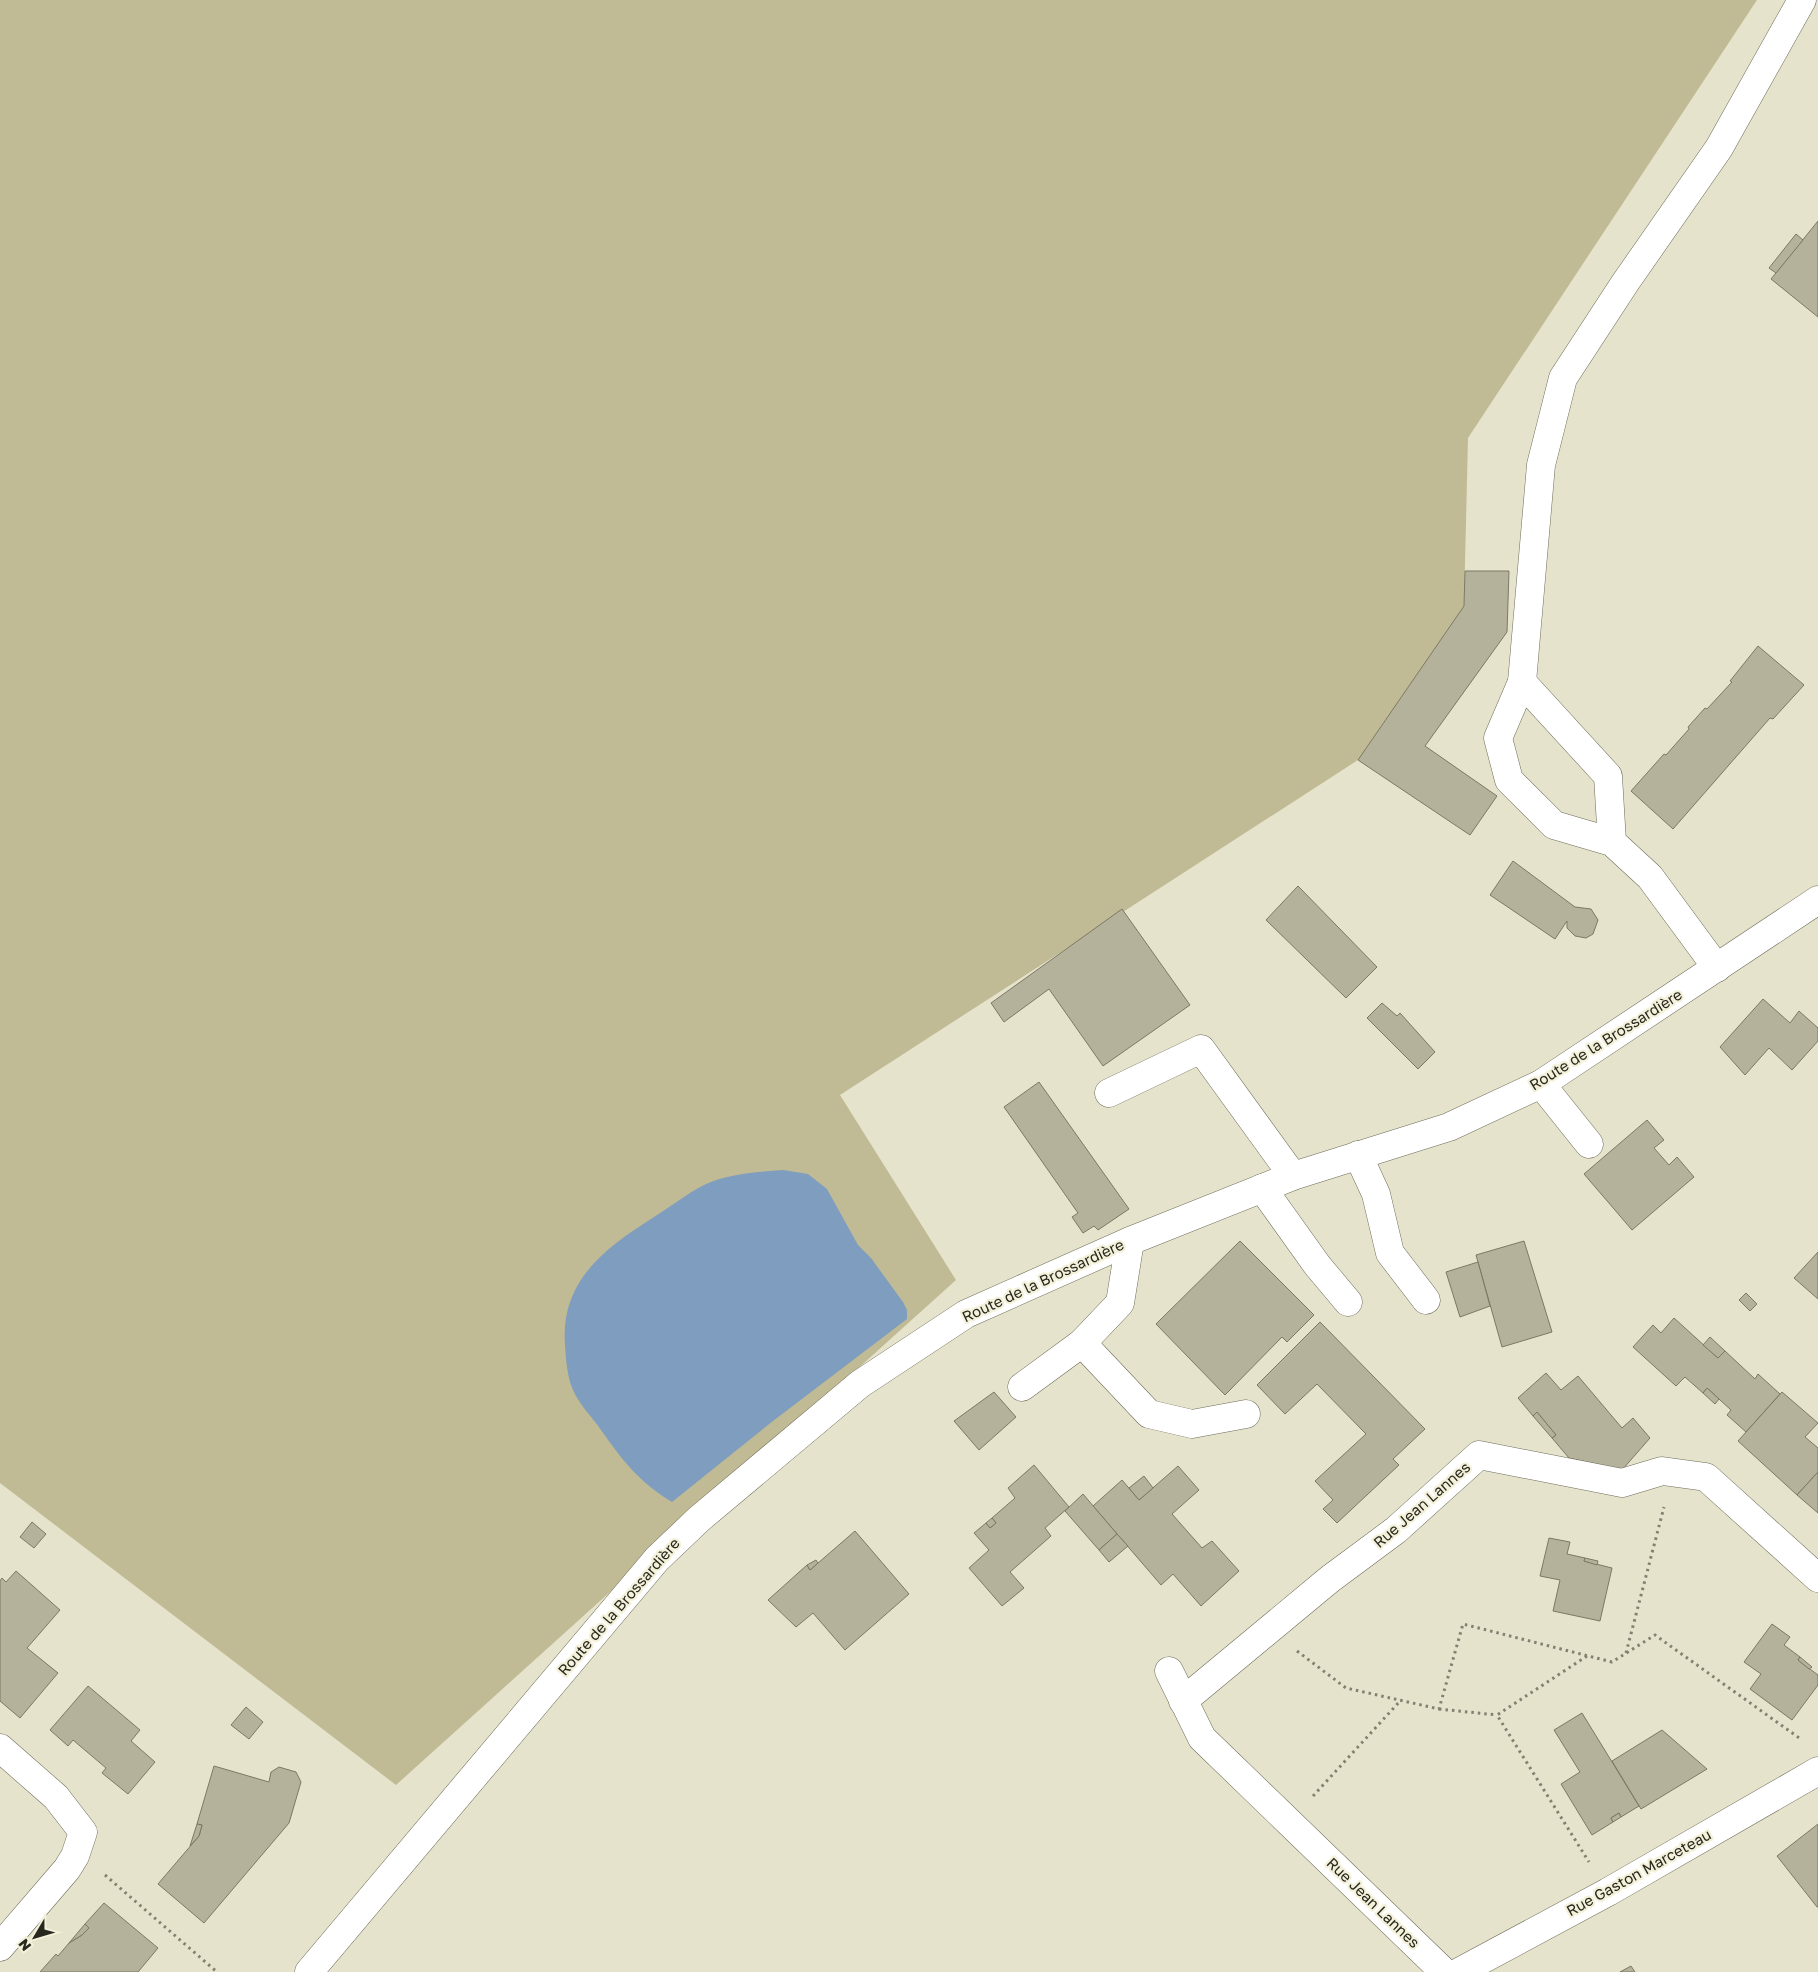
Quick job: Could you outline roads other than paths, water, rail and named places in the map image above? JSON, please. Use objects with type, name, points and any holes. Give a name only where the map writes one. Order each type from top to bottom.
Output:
[{"type":"street","points":[[1717,968],[1650,877],[1612,842],[1554,824],[1509,780],[1498,738],[1522,682],[1541,465],[1563,378],[1625,283],[1719,148],[1802,0]]},
{"type":"street","points":[[1522,682],[1608,776],[1612,842]]},
{"type":"street","name":"Route de la Brossardière","points":[[309,1972],[650,1567],[699,1519],[860,1384],[966,1314],[1130,1241],[1293,1176],[1449,1127],[1541,1084],[1818,900]]},
{"type":"street","points":[[1109,1093],[1201,1049],[1293,1176]]},
{"type":"street","points":[[1541,1084],[1589,1144]]},
{"type":"street","points":[[1358,1156],[1376,1194],[1390,1254],[1426,1300]]},
{"type":"street","points":[[1262,1188],[1317,1265],[1348,1302]]},
{"type":"street","points":[[1022,1387],[1082,1343],[1120,1303],[1130,1241]]},
{"type":"street","points":[[1082,1343],[1149,1414],[1192,1424],[1246,1414]]},
{"type":"street","name":"Rue Jean Lannes","points":[[1183,1702],[1330,1579],[1396,1530],[1478,1455],[1622,1483],[1662,1471],[1706,1477],[1818,1578]]},
{"type":"street","name":"Rue Jean Lannes","points":[[1168,1671],[1202,1738],[1444,1972]]},
{"type":"street","points":[[0,1748],[56,1797],[83,1832],[75,1856],[67,1869],[0,1946]]},
{"type":"street","name":"Rue Gaston Marceteau","points":[[1459,1972],[1608,1892],[1818,1771]]},
{"type":"water","points":[[783,1170],[808,1174],[827,1189],[858,1245],[871,1258],[903,1302],[907,1310],[907,1319],[773,1421],[672,1502],[650,1487],[632,1470],[576,1395],[571,1385],[566,1362],[565,1322],[570,1302],[578,1285],[589,1269],[603,1254],[636,1229],[690,1193],[711,1182],[731,1176]]}]
